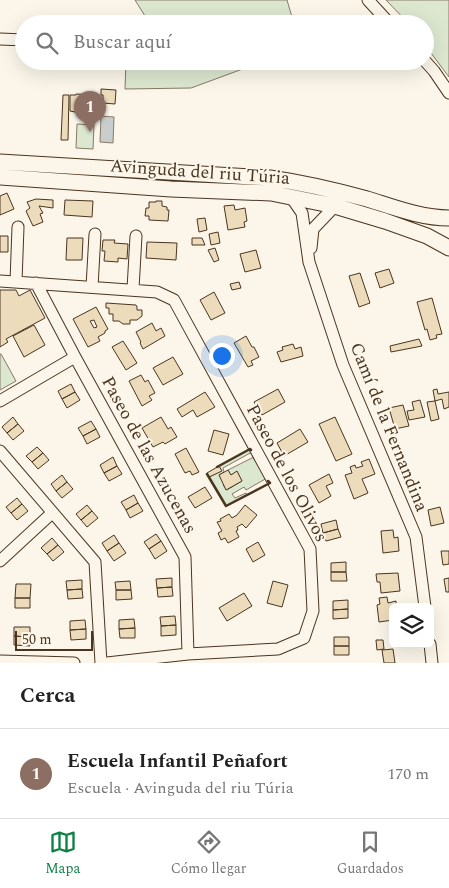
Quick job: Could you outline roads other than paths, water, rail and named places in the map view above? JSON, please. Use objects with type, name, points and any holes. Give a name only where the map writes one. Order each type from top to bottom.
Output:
[{"type":"main road","name":"Avinguda del riu Túria","points":[[0,162],[270,178],[334,190],[425,216],[449,218]]},
{"type":"main road","name":"Avinguda del riu Túria","points":[[0,177],[171,189],[271,193],[335,206],[385,221],[427,236],[449,248]]},
{"type":"street","points":[[368,0],[382,15]]},
{"type":"street","points":[[0,39],[15,40]]},
{"type":"street","points":[[434,70],[449,93]]},
{"type":"street","name":"Camí de la Fernandina","points":[[291,197],[302,213],[309,262],[343,365],[416,537],[424,603]]},
{"type":"street","points":[[309,262],[314,229],[335,206]]},
{"type":"street","points":[[16,282],[18,227]]},
{"type":"street","points":[[92,287],[95,234]]},
{"type":"street","points":[[133,290],[136,236]]},
{"type":"street","name":"Paseo de los Olivos","points":[[0,281],[157,292],[174,300],[310,549],[314,611],[304,638],[278,649],[188,654],[107,663]]},
{"type":"street","name":"Paseo de las Azucenas","points":[[36,284],[185,557],[188,654]]},
{"type":"street","points":[[0,401],[75,357]]},
{"type":"street","points":[[0,451],[95,562],[101,663]]},
{"type":"street","points":[[0,561],[52,513]]},
{"type":"street","points":[[430,648],[432,663]]},
{"type":"street","points":[[0,661],[74,663]]},
{"type":"place","name":"Escuela Infantil Peñafort","points":[[90,132]]}]
